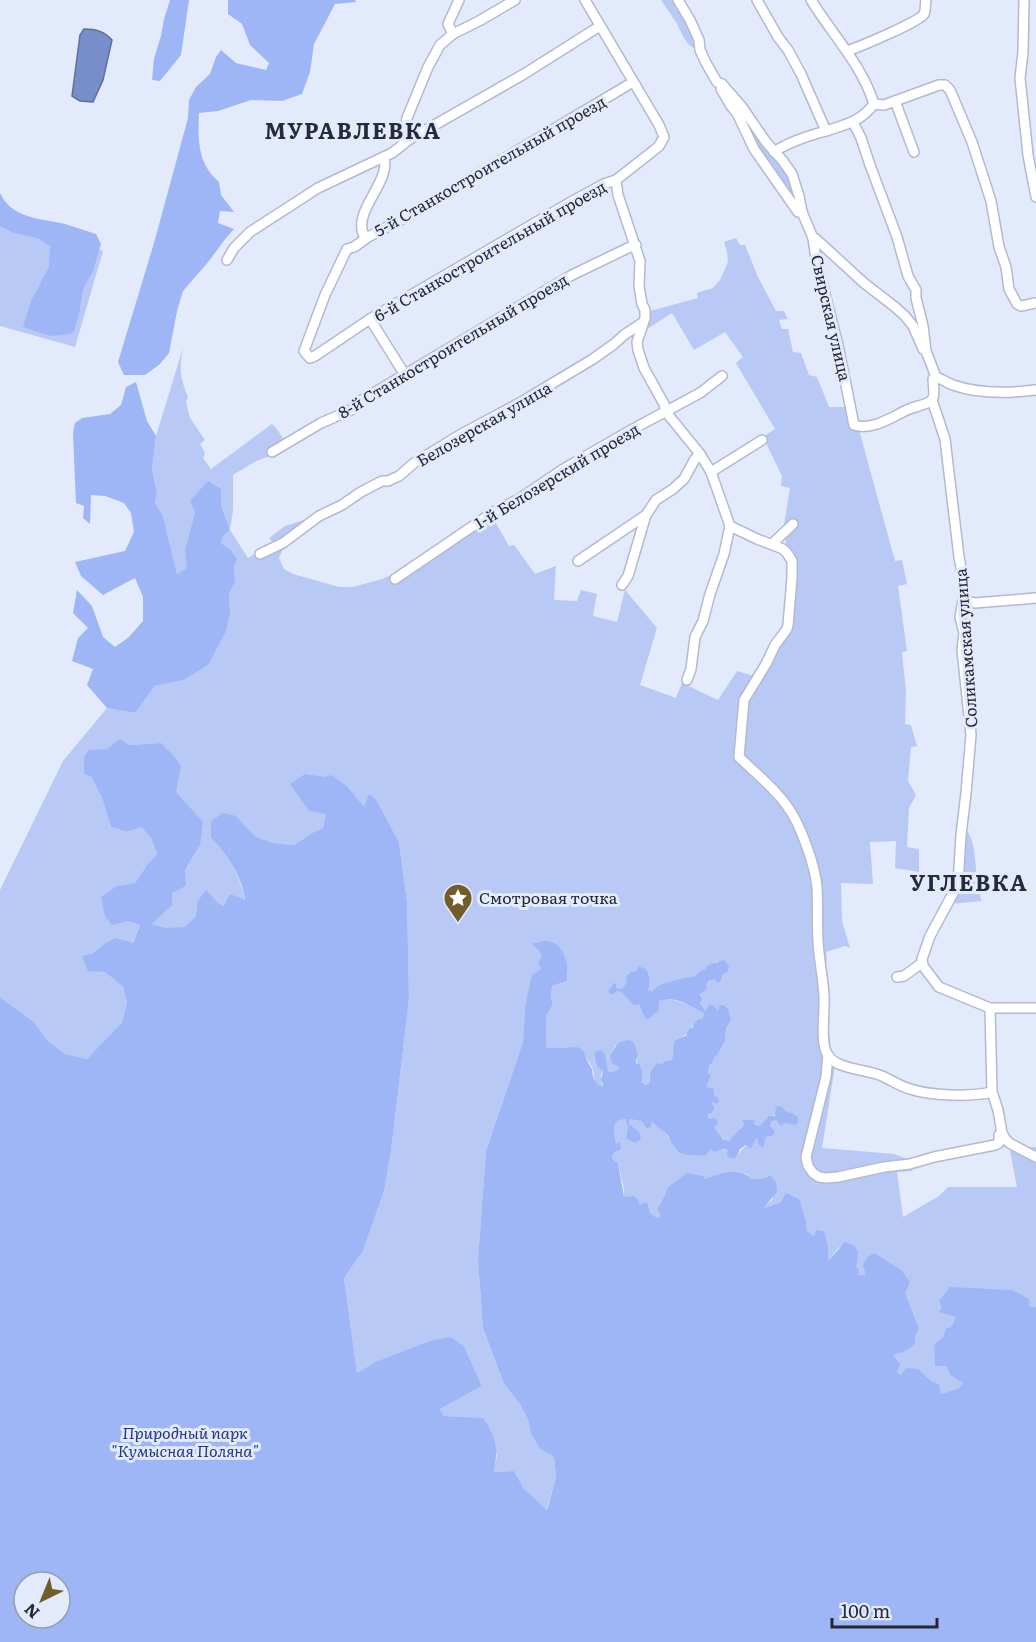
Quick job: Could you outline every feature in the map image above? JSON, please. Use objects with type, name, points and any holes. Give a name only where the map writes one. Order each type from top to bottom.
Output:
[{"type":"street","points":[[453,34],[448,24],[459,0]]},
{"type":"street","points":[[410,139],[405,128],[406,118],[440,45],[453,34],[515,0]]},
{"type":"street","points":[[585,0],[633,82]]},
{"type":"street","name":"Свирская улица","points":[[678,0],[699,40],[700,50],[706,63],[737,114],[761,161],[798,212],[802,212]]},
{"type":"street","points":[[757,0],[778,37],[789,50],[826,131]]},
{"type":"street","points":[[811,0],[825,23],[847,51],[871,94],[874,104]]},
{"type":"street","points":[[847,51],[897,30],[922,16],[926,0]]},
{"type":"street","points":[[1024,0],[1020,78],[1028,155],[1036,197]]},
{"type":"street","points":[[227,260],[234,248],[250,231],[318,188],[384,157],[410,139],[524,74],[600,26]]},
{"type":"street","name":"6-й Станкостроительный проезд","points":[[310,358],[370,319],[571,202],[616,180],[653,151],[664,137],[633,82]]},
{"type":"street","name":"5-й Станкостроительный проезд","points":[[310,358],[304,351],[305,346],[347,249],[354,248],[368,237],[406,217],[633,82]]},
{"type":"street","name":"Свирская улица","points":[[717,82],[722,84],[741,107],[792,174],[802,212],[813,238],[854,425],[871,425],[894,418],[932,400]]},
{"type":"street","points":[[874,104],[884,105],[939,85],[945,85],[950,90],[972,142],[991,201],[999,247],[1014,302],[1021,306],[1036,303]]},
{"type":"street","points":[[895,101],[914,152]]},
{"type":"street","points":[[774,152],[853,122],[866,114],[874,104]]},
{"type":"street","points":[[853,122],[861,138],[909,276],[916,290],[926,351],[936,377],[966,389],[1013,393],[1036,390]]},
{"type":"street","points":[[368,237],[363,234],[361,224],[386,164],[384,157]]},
{"type":"street","points":[[616,180],[621,206],[640,261],[639,286],[645,310],[637,342],[638,350],[644,368],[666,412],[711,472],[730,526],[724,554],[703,621],[695,637],[691,669],[687,680]]},
{"type":"street","points":[[813,238],[905,316],[926,351]]},
{"type":"street","name":"8-й Станкостроительный проезд","points":[[272,452],[321,423],[351,410],[362,400],[572,275],[636,245]]},
{"type":"street","points":[[370,319],[405,375]]},
{"type":"street","name":"Белозерская улица","points":[[260,554],[283,543],[319,516],[382,481],[399,476],[414,463],[458,436],[524,401],[593,359],[642,323]]},
{"type":"street","name":"1-й Белозерский проезд","points":[[395,579],[495,511],[519,499],[562,470],[700,393],[722,376]]},
{"type":"street","points":[[932,400],[933,379],[936,377]]},
{"type":"street","name":"Соликамская улица","points":[[922,963],[930,936],[958,884],[971,735],[962,650],[964,633],[960,617],[964,589],[945,439],[932,400]]},
{"type":"street","points":[[711,472],[762,440]]},
{"type":"street","points":[[579,561],[646,515],[656,500],[684,479],[699,454]]},
{"type":"street","points":[[622,585],[628,576],[646,515]]},
{"type":"street","points":[[772,544],[793,524]]},
{"type":"street","points":[[730,526],[788,553],[792,561],[787,629],[775,645],[744,700],[739,757],[776,792],[788,807],[804,838],[817,884],[818,942],[825,1007],[824,1043],[828,1055],[826,1077],[806,1157],[808,1166],[819,1177],[838,1177],[995,1145],[999,1143],[999,1135],[1002,1133]]},
{"type":"street","points":[[964,600],[975,603],[1036,598]]},
{"type":"street","points":[[897,977],[904,976],[922,963],[939,987],[990,1008],[1036,1008]]},
{"type":"street","points":[[990,1008],[992,1092],[1002,1133],[1011,1144],[1036,1156]]},
{"type":"street","points":[[828,1055],[837,1063],[882,1076],[887,1080],[927,1093],[973,1095],[992,1092]]},
{"type":"shaded area","points":[[661,0],[675,0],[683,13],[685,24],[694,34],[704,67],[694,48],[684,38]]},
{"type":"shaded area","points":[[84,29],[100,31],[112,40],[103,80],[93,102],[80,101],[72,96],[80,35]]},
{"type":"shaded area","points":[[740,107],[789,173],[798,208],[781,179],[756,149]]},
{"type":"shaded area","points":[[0,221],[103,251],[75,347],[0,326]]},
{"type":"shaded area","points":[[736,238],[740,245],[745,245],[758,277],[776,311],[784,311],[788,319],[779,320],[782,329],[788,329],[793,352],[801,353],[809,375],[817,377],[829,407],[848,407],[859,430],[895,561],[902,560],[907,584],[898,586],[907,651],[902,652],[906,691],[905,724],[911,725],[917,746],[911,747],[908,781],[916,795],[909,808],[907,847],[919,849],[919,872],[895,868],[896,841],[870,842],[873,884],[841,883],[842,921],[850,948],[845,946],[826,952],[827,961],[822,964],[826,1043],[835,1066],[822,1148],[894,1154],[913,1161],[912,1171],[897,1172],[903,1217],[939,1196],[948,1187],[1017,1187],[1010,1151],[1012,1139],[1027,1147],[1036,1147],[1036,1307],[956,1317],[951,1327],[946,1328],[943,1337],[934,1344],[935,1365],[946,1366],[950,1375],[964,1383],[959,1388],[941,1394],[926,1376],[906,1376],[899,1373],[892,1355],[906,1351],[919,1329],[866,1275],[858,1276],[856,1261],[839,1247],[828,1261],[814,1236],[807,1231],[806,1221],[781,1202],[765,1209],[773,1199],[766,1178],[752,1179],[747,1174],[736,1172],[705,1179],[687,1174],[668,1187],[657,1209],[660,1217],[657,1218],[650,1213],[648,1204],[639,1205],[624,1198],[618,1163],[612,1157],[618,1151],[614,1136],[614,1124],[617,1120],[625,1119],[628,1127],[629,1119],[641,1121],[645,1125],[651,1121],[663,1130],[671,1143],[698,1155],[705,1156],[711,1149],[728,1150],[730,1157],[736,1158],[749,1144],[767,1137],[772,1121],[791,1113],[774,1115],[759,1126],[755,1123],[744,1126],[729,1141],[719,1135],[711,1125],[709,1111],[714,1096],[706,1088],[710,1064],[725,1043],[726,1029],[729,1024],[718,1012],[705,1011],[700,997],[703,988],[710,981],[715,978],[718,982],[718,961],[693,977],[659,985],[652,993],[648,990],[649,976],[638,967],[622,989],[617,989],[616,984],[610,986],[621,992],[634,1006],[639,1004],[642,1012],[658,1003],[659,999],[666,999],[704,1013],[703,1018],[696,1021],[684,1036],[679,1038],[672,1054],[672,1060],[659,1066],[649,1077],[650,1082],[646,1085],[638,1072],[635,1044],[615,1045],[613,1052],[616,1066],[620,1068],[613,1072],[609,1072],[606,1067],[605,1055],[594,1060],[603,1071],[601,1075],[603,1087],[595,1080],[592,1067],[577,1047],[545,1048],[546,1017],[553,1004],[552,986],[567,981],[568,972],[539,950],[543,957],[541,969],[525,1007],[523,1042],[486,1151],[478,1260],[483,1330],[504,1384],[520,1404],[528,1420],[531,1434],[540,1449],[554,1457],[556,1477],[546,1511],[524,1489],[514,1471],[494,1472],[497,1455],[461,1417],[444,1416],[440,1409],[482,1386],[464,1346],[451,1337],[432,1340],[375,1362],[357,1373],[344,1278],[363,1251],[384,1191],[409,999],[407,901],[399,842],[377,801],[364,808],[348,787],[326,814],[323,828],[294,845],[273,843],[256,837],[236,816],[211,838],[233,867],[245,901],[224,906],[218,903],[197,902],[196,916],[185,928],[167,928],[151,924],[160,914],[171,893],[186,886],[185,870],[200,845],[176,792],[161,743],[129,745],[84,774],[92,776],[111,827],[127,832],[141,827],[151,838],[157,854],[135,883],[117,886],[127,921],[140,925],[132,944],[104,944],[92,954],[105,972],[123,987],[127,1001],[122,1022],[87,1059],[65,1054],[47,1040],[34,1022],[0,997],[0,890],[63,761],[107,708],[135,713],[155,686],[184,680],[208,665],[230,613],[229,594],[235,582],[236,559],[230,549],[221,543],[223,536],[230,530],[248,558],[273,543],[269,538],[285,526],[313,517],[285,544],[279,558],[284,569],[293,574],[339,587],[353,587],[382,579],[408,567],[493,518],[509,546],[514,545],[535,574],[556,566],[554,600],[577,601],[581,590],[597,594],[593,616],[617,622],[625,590],[657,628],[640,685],[676,698],[682,683],[718,700],[737,671],[754,676],[784,629],[790,586],[784,525],[790,488],[781,486],[782,476],[763,437],[775,429],[736,363],[743,357],[725,332],[694,350],[672,313],[644,331],[650,311],[698,298],[697,293],[713,288],[720,280],[728,262],[724,242]]},
{"type":"shaded area","points":[[183,348],[181,373],[188,397],[186,402],[190,418],[205,440],[200,444],[205,453],[203,458],[211,469],[272,424],[287,441],[273,455],[256,461],[233,475],[233,510],[230,530],[221,503],[221,489],[195,512],[185,550],[188,568],[177,574],[163,516],[155,503],[157,493],[152,469],[156,436]]},
{"type":"shaded area","points":[[966,830],[973,844],[982,901],[950,904],[962,834]]},
{"type":"green space","points":[[170,0],[189,0],[181,55],[160,81],[152,80],[154,59]]},
{"type":"green space","points":[[228,0],[355,0],[356,2],[335,4],[314,44],[310,72],[302,94],[282,101],[251,100],[218,111],[199,113],[199,142],[203,159],[206,167],[219,182],[221,195],[234,212],[220,211],[218,223],[234,229],[183,291],[169,353],[160,364],[145,375],[124,375],[118,362],[188,118],[189,100],[196,87],[210,74],[221,50],[236,63],[266,70],[269,63],[250,45],[242,24],[228,14]]},
{"type":"green space","points":[[0,193],[5,202],[19,213],[96,234],[101,244],[93,271],[83,289],[74,331],[70,334],[50,336],[23,327],[31,301],[49,267],[50,246],[37,238],[14,233],[0,226]]},
{"type":"green space","points":[[136,382],[147,421],[156,436],[152,469],[157,493],[155,503],[163,516],[177,574],[187,568],[185,550],[195,512],[190,501],[208,481],[221,489],[221,504],[230,530],[223,536],[221,543],[230,549],[237,559],[234,567],[235,582],[229,594],[230,613],[226,631],[208,665],[184,680],[155,686],[135,713],[107,708],[87,685],[93,669],[72,661],[78,638],[88,628],[73,613],[77,590],[92,606],[103,637],[115,647],[129,637],[143,621],[143,597],[135,578],[103,595],[81,576],[75,562],[125,551],[134,532],[131,513],[124,503],[105,496],[91,495],[90,524],[83,518],[84,506],[76,503],[73,433],[75,423],[82,418],[110,414],[121,405],[126,387]]},
{"type":"green space","name":"Природный парк \"Кумысная Поляна\"","points":[[120,739],[129,745],[161,743],[181,766],[176,792],[203,822],[200,845],[185,870],[186,886],[172,893],[172,905],[152,924],[167,928],[185,927],[196,916],[197,902],[206,890],[224,906],[230,894],[245,900],[241,883],[233,867],[211,838],[211,821],[223,813],[236,816],[256,837],[273,843],[294,845],[323,828],[326,814],[309,811],[290,784],[305,774],[325,777],[331,775],[348,787],[364,807],[369,794],[377,801],[399,842],[407,901],[409,999],[384,1191],[363,1251],[344,1278],[357,1373],[375,1362],[432,1340],[451,1337],[464,1346],[482,1386],[440,1409],[444,1416],[483,1418],[495,1444],[494,1472],[514,1471],[524,1489],[547,1510],[556,1477],[554,1457],[540,1449],[531,1434],[528,1420],[520,1404],[504,1384],[483,1329],[478,1260],[486,1151],[523,1042],[525,1007],[532,975],[541,969],[538,963],[542,957],[539,950],[532,944],[546,941],[553,943],[562,951],[567,962],[567,981],[552,986],[553,1004],[546,1017],[546,1048],[577,1047],[583,1050],[592,1069],[594,1080],[603,1087],[601,1080],[603,1071],[596,1063],[595,1052],[603,1051],[609,1072],[613,1072],[620,1068],[612,1063],[610,1056],[619,1043],[630,1040],[635,1044],[638,1056],[636,1064],[639,1064],[642,1070],[642,1082],[646,1085],[650,1082],[650,1074],[658,1063],[660,1065],[672,1060],[674,1042],[686,1036],[695,1022],[703,1018],[704,1013],[672,999],[661,1001],[659,999],[659,1010],[646,1019],[639,1004],[634,1006],[621,992],[617,991],[612,995],[608,992],[613,983],[616,984],[617,989],[622,989],[627,982],[626,977],[636,971],[638,966],[646,969],[650,980],[648,990],[652,992],[659,985],[693,977],[707,966],[724,960],[729,966],[728,971],[722,975],[718,983],[715,979],[709,981],[706,985],[707,989],[700,994],[702,1000],[700,1003],[705,1011],[710,1004],[718,1011],[720,1005],[723,1005],[728,1009],[731,1019],[726,1029],[725,1042],[710,1064],[708,1073],[711,1075],[706,1087],[714,1089],[714,1096],[718,1097],[719,1101],[717,1104],[711,1101],[714,1108],[712,1113],[708,1114],[709,1119],[716,1118],[718,1123],[714,1128],[723,1139],[729,1141],[744,1126],[743,1120],[754,1120],[759,1126],[769,1116],[775,1116],[776,1106],[798,1117],[798,1123],[794,1125],[785,1123],[781,1126],[776,1120],[772,1121],[770,1126],[775,1131],[772,1136],[766,1137],[763,1148],[757,1139],[751,1149],[746,1145],[740,1149],[736,1158],[730,1158],[727,1155],[728,1150],[724,1149],[714,1152],[711,1149],[705,1156],[684,1154],[678,1151],[668,1135],[654,1123],[651,1122],[651,1127],[647,1128],[641,1121],[629,1119],[629,1124],[639,1132],[641,1139],[635,1143],[626,1138],[628,1127],[625,1119],[620,1120],[615,1124],[614,1131],[616,1144],[620,1142],[621,1149],[612,1157],[618,1163],[624,1197],[634,1196],[639,1205],[645,1202],[648,1204],[650,1213],[657,1218],[660,1214],[657,1209],[668,1187],[687,1173],[703,1176],[705,1179],[729,1172],[742,1173],[752,1179],[766,1178],[770,1175],[776,1182],[777,1192],[765,1208],[781,1202],[786,1193],[799,1199],[807,1231],[814,1236],[816,1230],[824,1231],[828,1247],[828,1261],[845,1242],[855,1246],[858,1252],[856,1268],[859,1269],[858,1275],[866,1275],[863,1265],[867,1257],[874,1253],[901,1270],[910,1282],[905,1293],[919,1329],[915,1336],[915,1344],[906,1351],[893,1355],[900,1364],[897,1372],[901,1375],[906,1368],[918,1369],[932,1382],[939,1384],[941,1394],[959,1388],[963,1383],[950,1375],[946,1366],[935,1366],[934,1344],[943,1337],[946,1328],[951,1327],[956,1317],[939,1312],[942,1307],[939,1301],[950,1287],[1012,1290],[1029,1299],[1030,1307],[1036,1307],[1036,1642],[0,1642],[0,997],[34,1022],[47,1040],[65,1054],[87,1059],[122,1022],[127,1002],[123,987],[105,972],[88,971],[82,956],[92,954],[116,938],[133,943],[140,925],[127,921],[112,925],[105,916],[101,897],[117,886],[135,883],[157,854],[151,838],[141,827],[127,832],[111,827],[102,798],[92,777],[84,774],[84,757],[89,750],[107,749]]},
{"type":"place","name":"Смотровая точка","points":[[458,924]]},
{"type":"district","name":"МУРАВЛЕВКА","points":[[353,131]]},
{"type":"district","name":"УГЛЕВКА","points":[[969,883]]}]
